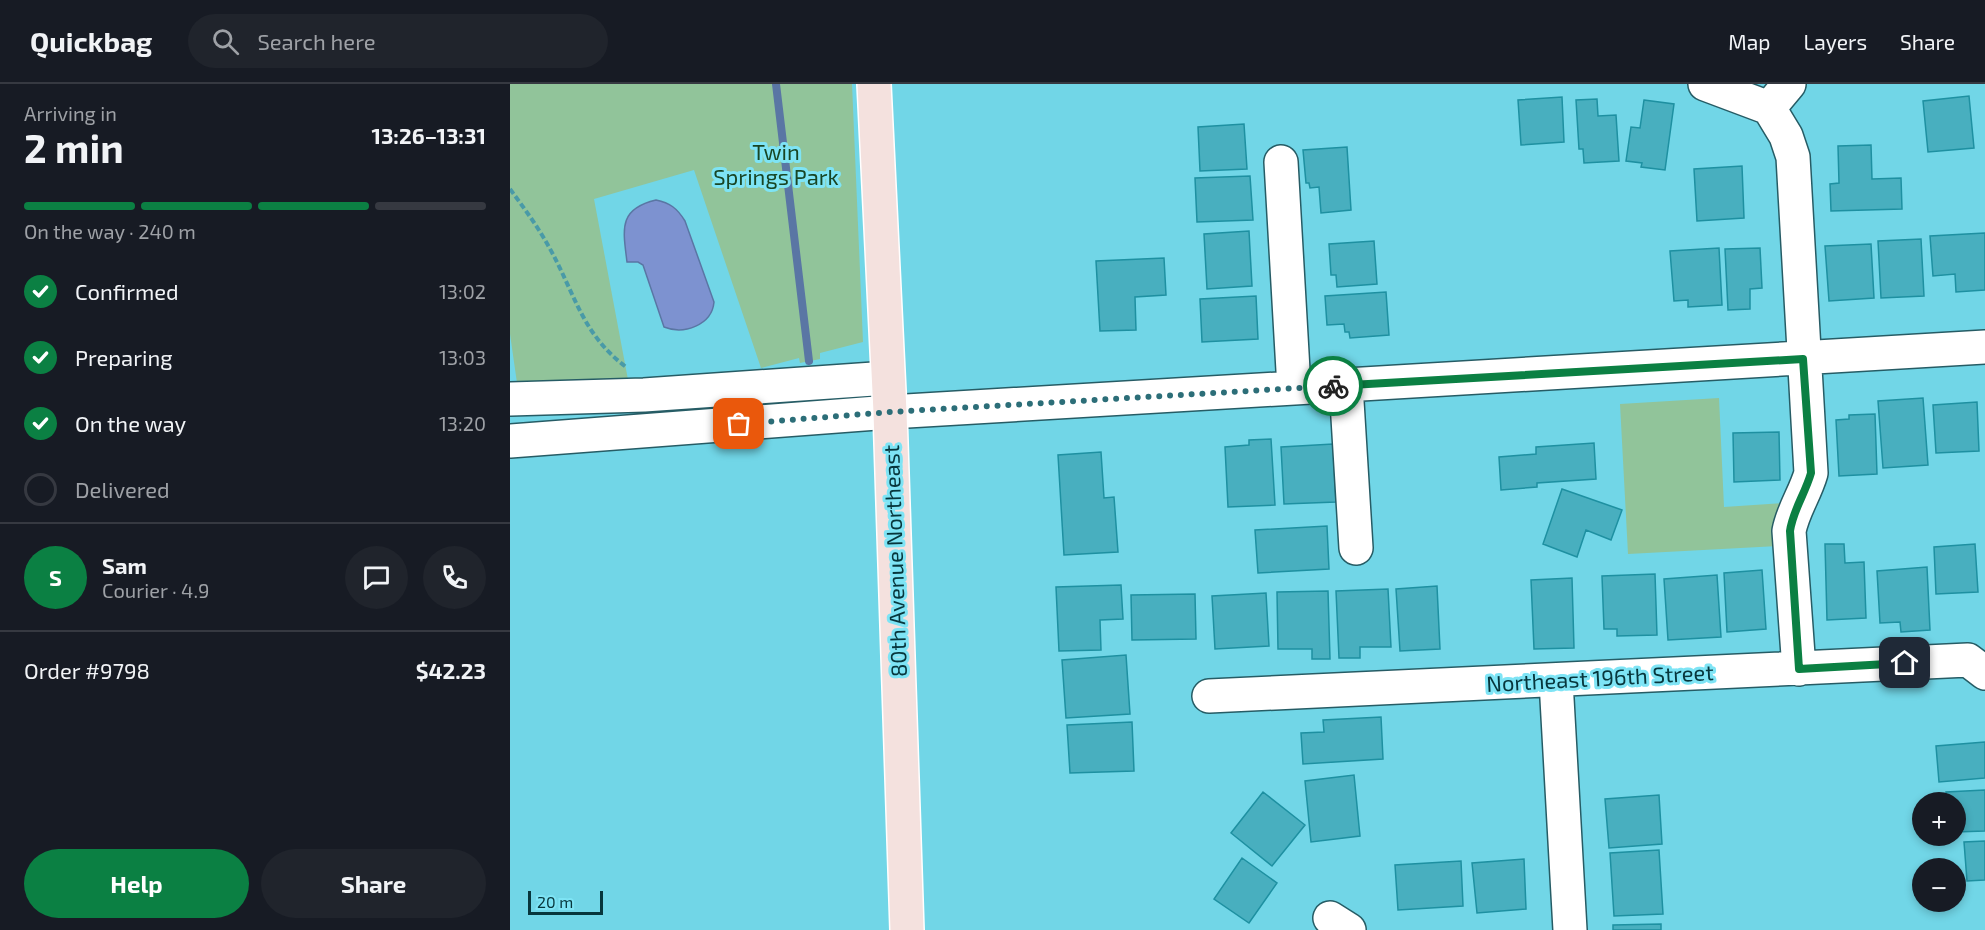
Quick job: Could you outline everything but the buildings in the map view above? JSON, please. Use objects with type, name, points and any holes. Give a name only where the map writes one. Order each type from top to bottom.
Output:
[{"type":"main road","name":"80th Avenue Northeast","points":[[874,84],[890,412],[907,930]]},
{"type":"street","points":[[1705,84],[1779,96],[1792,157],[1811,473],[1806,490],[1792,514],[1790,531],[1799,669]]},
{"type":"street","points":[[1281,162],[1294,388]]},
{"type":"street","points":[[510,441],[890,412],[1985,347]]},
{"type":"street","points":[[510,399],[644,395],[888,378]]},
{"type":"street","points":[[1346,385],[1356,548]]},
{"type":"street","name":"Northeast 196th Street","points":[[1209,696],[1968,660],[1985,673]]},
{"type":"street","points":[[1556,681],[1570,930]]},
{"type":"path","points":[[510,189],[549,247],[589,330],[606,352],[630,370],[644,395]]},
{"type":"green space","name":"Twin Springs Park","points":[[510,84],[852,84],[863,342],[820,353],[820,359],[800,363],[799,358],[761,368],[694,170],[594,199],[629,385],[518,390],[510,334]]},
{"type":"green space","points":[[1719,398],[1724,507],[1785,503],[1778,546],[1628,554],[1620,404]]},
{"type":"water","points":[[656,200],[673,207],[685,221],[714,302],[708,317],[688,329],[664,327],[643,265],[638,262],[627,262],[624,230],[629,215],[644,204]]},
{"type":"waterway","points":[[776,84],[809,361]]},
{"type":"way so far","points":[[739,424],[890,412],[1333,386]]},
{"type":"route","points":[[1333,386],[1803,359],[1811,473],[1806,490],[1792,514],[1790,531],[1799,669],[1905,663]]}]
